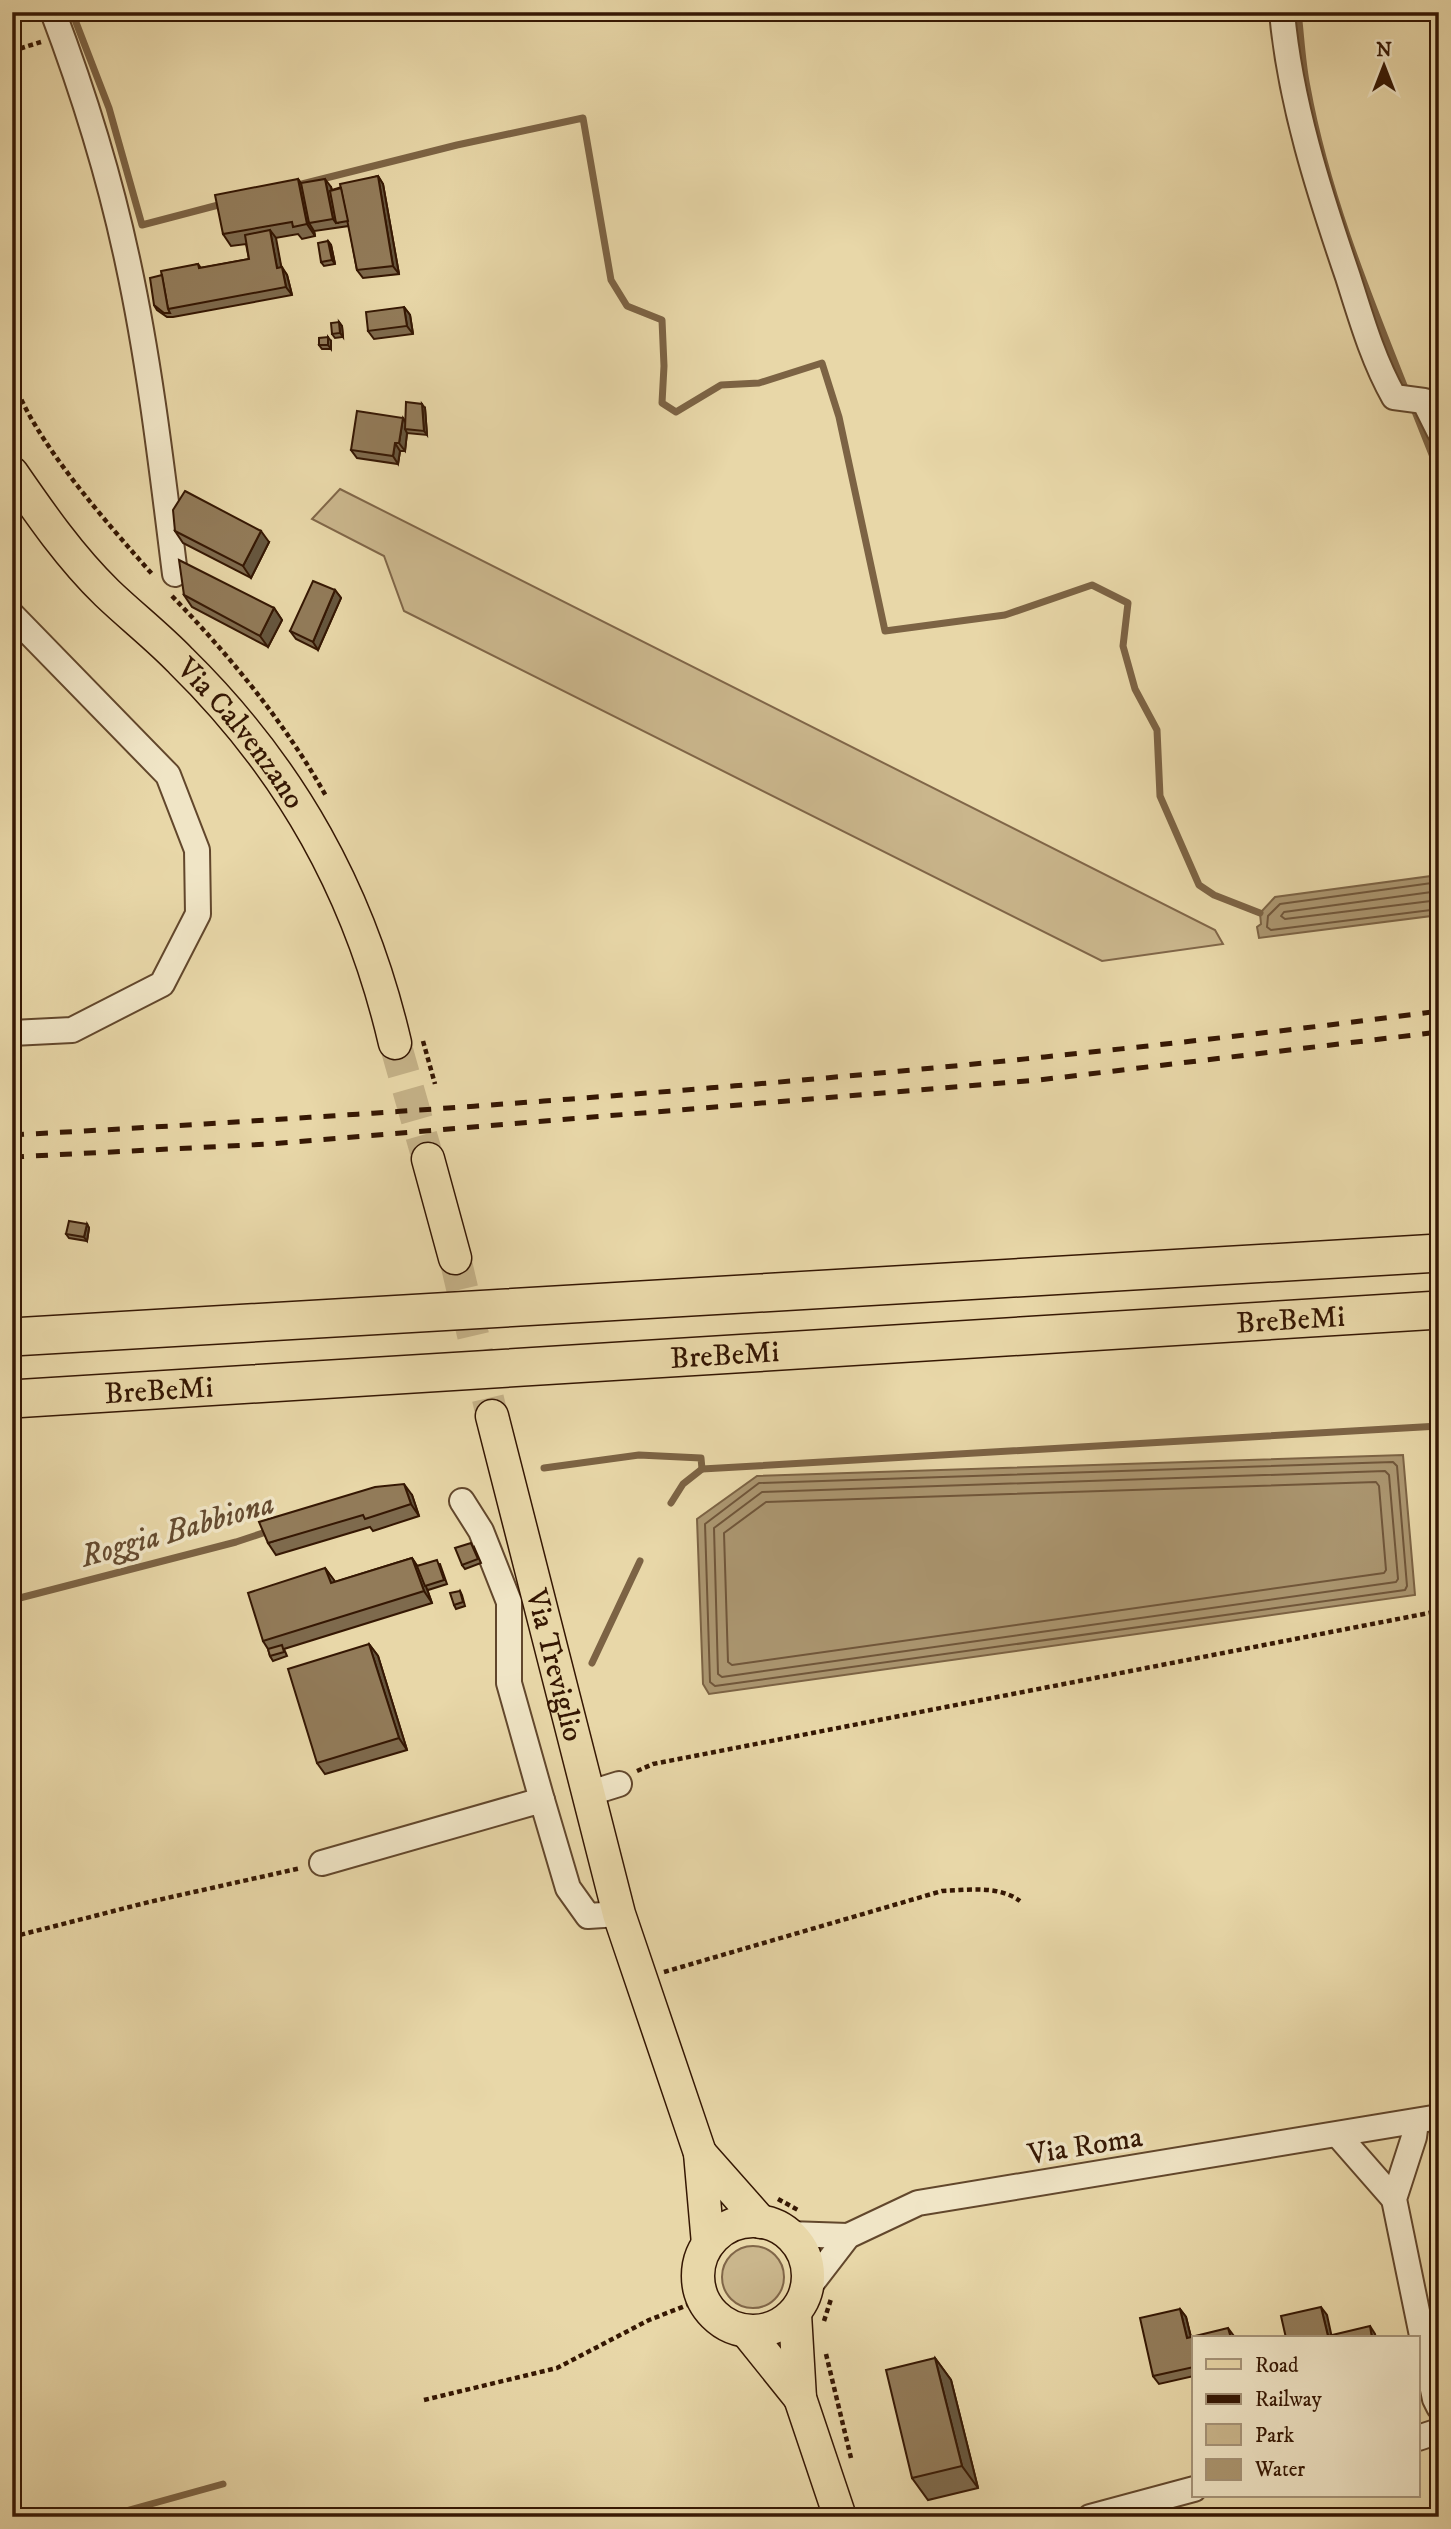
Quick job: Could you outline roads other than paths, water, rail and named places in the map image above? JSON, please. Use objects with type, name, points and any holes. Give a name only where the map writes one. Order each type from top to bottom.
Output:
[{"type":"highway","name":"BreBeMi","points":[[12,1337],[1439,1253]]},
{"type":"highway","name":"BreBeMi","points":[[12,1399],[1439,1311]]},
{"type":"main road","name":"Via Calvenzano","points":[[12,473],[50,529],[105,591],[182,661],[264,752],[313,828],[338,874],[383,989],[395,1043]]},
{"type":"main road","points":[[428,1159],[454,1258]]},
{"type":"main road","name":"Via Treviglio","points":[[492,1416],[619,1914],[658,1974],[700,2153],[708,2244],[700,2261],[698,2280],[702,2299],[713,2315],[729,2326],[747,2332],[800,2398],[840,2517]]},
{"type":"main road","name":"Via Treviglio","points":[[700,2153],[782,2217],[806,2259],[812,2297],[800,2398]]},
{"type":"main road","points":[[708,2244],[719,2233],[732,2226],[782,2217]]},
{"type":"main road","points":[[747,2332],[765,2331],[781,2324],[812,2297]]},
{"type":"street","points":[[53,12],[83,96],[129,264],[176,574]]},
{"type":"street","points":[[1282,12],[1286,59],[1329,220],[1368,339],[1382,376],[1394,397],[1424,401],[1439,431]]},
{"type":"street","points":[[12,615],[168,775],[197,850],[198,915],[162,984],[72,1030],[12,1032]]},
{"type":"street","points":[[463,1501],[481,1531],[509,1602],[509,1683],[568,1888],[587,1916],[619,1914]]},
{"type":"street","points":[[587,1794],[620,1784]]},
{"type":"street","points":[[322,1863],[542,1800]]},
{"type":"street","name":"Via Roma","points":[[812,2297],[848,2236],[918,2203],[1427,2119]]},
{"type":"street","name":"Via Roma","points":[[1427,2119],[1414,2137],[1394,2199],[1435,2399],[1439,2407]]},
{"type":"street","name":"Via Roma","points":[[1338,2135],[1394,2199]]},
{"type":"street","name":"Via Roma","points":[[782,2217],[848,2236]]},
{"type":"street","points":[[1420,2437],[1439,2431]]},
{"type":"street","points":[[1090,2517],[1192,2490]]},
{"type":"water","points":[[1439,875],[1439,915],[1259,938],[1257,927],[1261,924],[1260,913],[1275,897]]},
{"type":"water","points":[[1403,1455],[1415,1595],[709,1694],[703,1684],[697,1519],[757,1476]]},
{"type":"waterway","points":[[72,12],[109,108],[142,225],[226,203]]},
{"type":"waterway","points":[[1298,12],[1305,78],[1325,165],[1350,243],[1407,393]]},
{"type":"waterway","points":[[302,184],[457,145],[583,118],[611,280],[627,306],[662,320],[662,403],[676,412],[721,385],[759,383],[822,363],[839,417],[885,631],[1005,615],[1092,585],[1128,603],[1123,646],[1135,689],[1157,730],[1160,796],[1199,885],[1214,895],[1260,913]]},
{"type":"waterway","points":[[1412,404],[1439,472]]},
{"type":"waterway","points":[[671,1503],[683,1484],[702,1469],[1439,1426]]},
{"type":"waterway","name":"Roggia Babbiona","points":[[544,1468],[639,1455],[701,1458],[702,1469]]},
{"type":"waterway","name":"Roggia Babbiona","points":[[12,1600],[236,1542],[272,1530]]},
{"type":"waterway","points":[[592,1663],[640,1561]]},
{"type":"waterway","points":[[104,2517],[223,2484]]},
{"type":"tunnel","points":[[395,1043],[428,1159]]},
{"type":"tunnel","points":[[455,1258],[492,1416]]},
{"type":"railway","points":[[12,1135],[548,1101],[905,1071],[1439,1011]]},
{"type":"railway","points":[[12,1157],[269,1144],[1039,1080],[1439,1032]]}]
